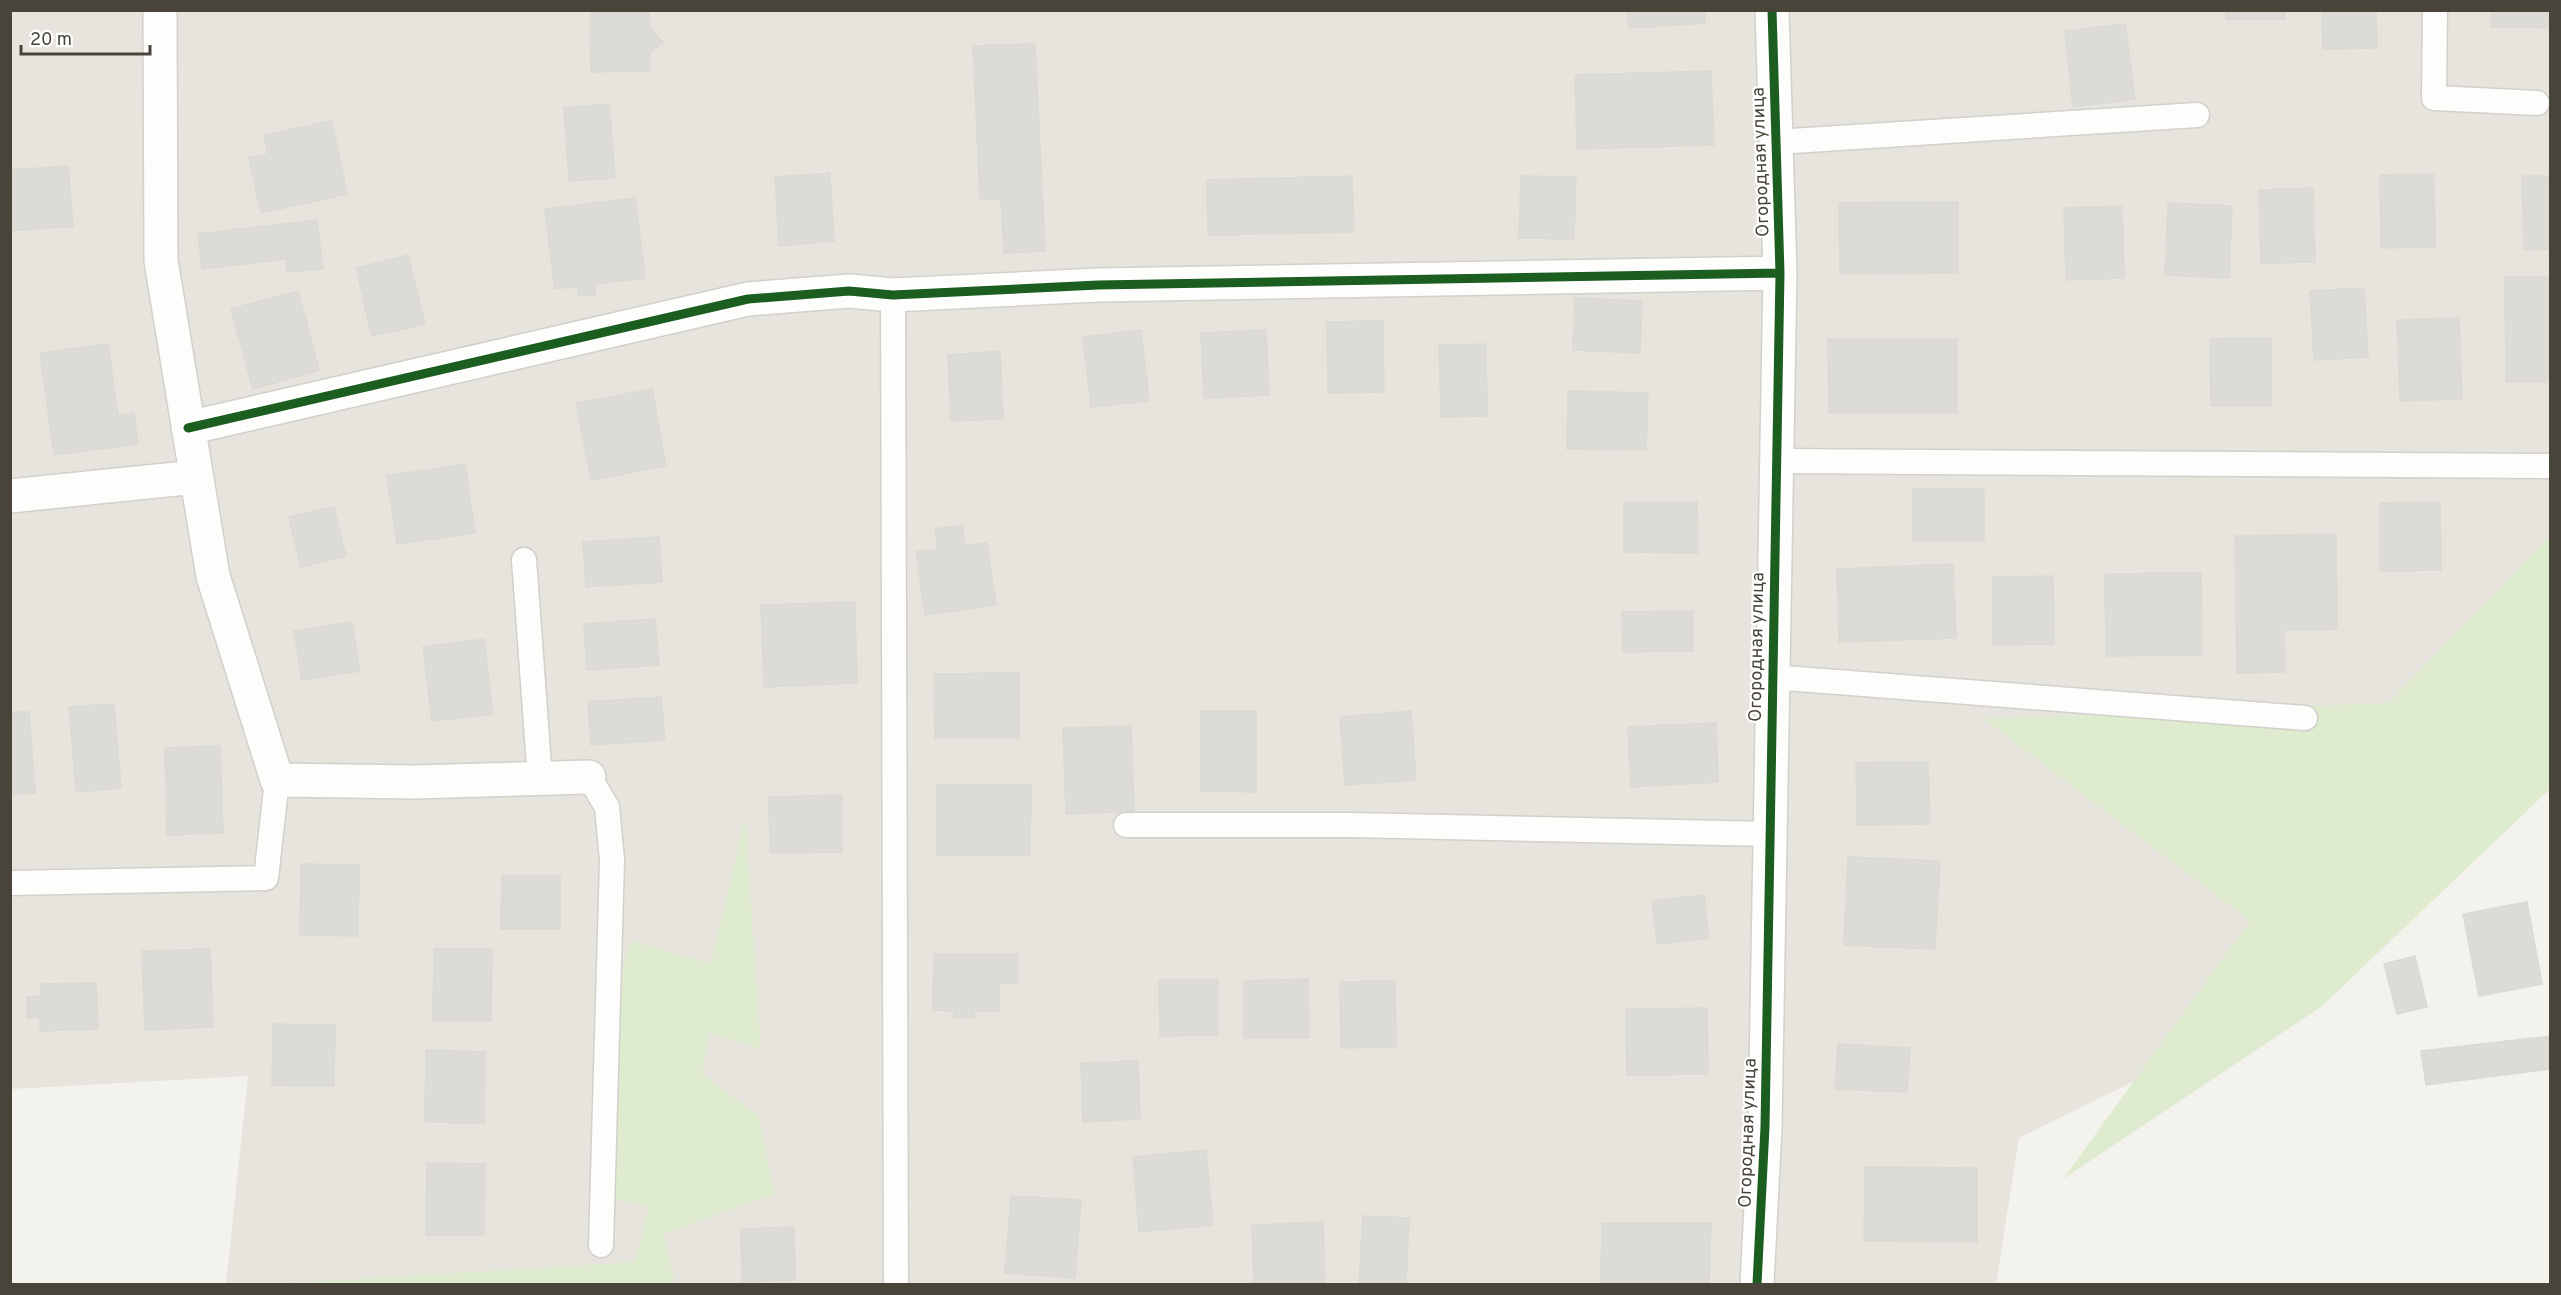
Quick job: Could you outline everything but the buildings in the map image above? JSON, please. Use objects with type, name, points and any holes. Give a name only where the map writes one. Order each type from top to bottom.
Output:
[{"type":"street","points":[[160,10],[161,261],[213,576],[277,780],[416,782],[589,777]]},
{"type":"street","name":"Огородная улица","points":[[1757,1284],[1765,1127],[1780,273],[1772,10]]},
{"type":"street","points":[[188,428],[748,299],[849,291],[893,295],[1098,285],[1780,273]]},
{"type":"street","points":[[10,496],[196,477]]},
{"type":"lane","points":[[2435,10],[2434,98],[2537,103]]},
{"type":"lane","points":[[1776,142],[2197,115]]},
{"type":"lane","points":[[893,295],[896,1284]]},
{"type":"lane","points":[[1776,461],[2550,466]]},
{"type":"lane","points":[[524,560],[540,779]]},
{"type":"lane","points":[[1772,677],[2305,718]]},
{"type":"lane","points":[[589,777],[607,807],[612,860],[601,1245]]},
{"type":"lane","points":[[10,883],[266,878],[277,780]]},
{"type":"lane","points":[[1126,825],[1364,825],[1770,834]]},
{"type":"shaded area","points":[[11,11],[2550,11],[2550,547],[2151,1073],[2019,1138],[1996,1284],[226,1284],[248,1076],[11,1089]]},
{"type":"green space","points":[[2550,536],[2550,789],[2321,1007],[2063,1179],[2250,921],[1984,719],[2389,703]]},
{"type":"green space","points":[[745,818],[761,1049],[709,1032],[702,1074],[759,1116],[774,1194],[663,1234],[675,1284],[276,1284],[635,1262],[649,1206],[599,1197],[593,1071],[631,941],[711,964]]},
{"type":"cycle path","points":[[1757,1284],[1765,1127],[1780,273],[1772,10]]},
{"type":"cycle path","points":[[188,428],[748,299],[849,291],[893,295],[1098,285],[1780,273]]}]
